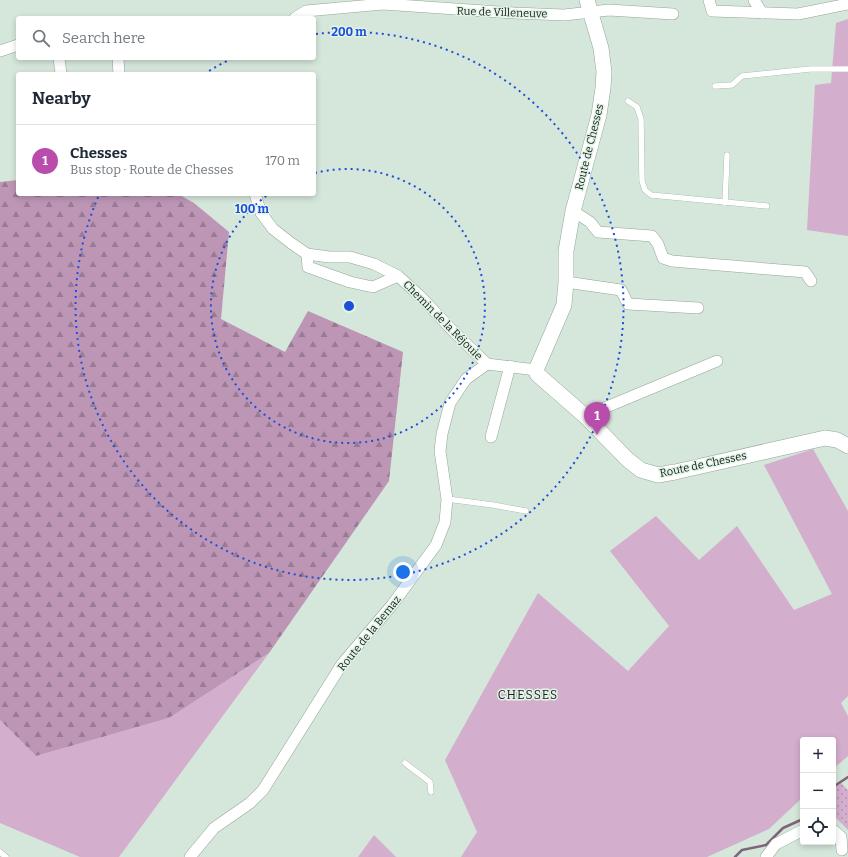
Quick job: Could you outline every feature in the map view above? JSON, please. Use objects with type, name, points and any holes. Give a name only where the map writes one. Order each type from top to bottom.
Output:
[{"type":"main road","name":"Route de Chesses","points":[[588,6],[601,48],[604,72],[603,88],[599,115],[573,211],[566,251],[564,304],[536,370],[542,380],[585,416],[628,460],[641,470],[658,474],[675,472],[825,438],[844,440]]},
{"type":"street","points":[[709,0],[712,11],[762,13],[798,14],[848,4]]},
{"type":"street","points":[[754,0],[762,13]]},
{"type":"street","name":"Rue de Villeneuve","points":[[298,16],[306,11],[383,4],[564,15],[588,6],[609,10],[673,14]]},
{"type":"street","points":[[0,51],[16,46]]},
{"type":"street","points":[[59,60],[61,72]]},
{"type":"street","points":[[118,60],[119,72]]},
{"type":"street","name":"Chemin de la Réjouie","points":[[256,196],[261,213],[273,229],[307,254],[329,257],[350,257],[374,264],[398,276],[420,296],[487,364]]},
{"type":"street","points":[[573,211],[590,222],[598,232],[652,236],[658,244],[663,258],[672,261],[805,272],[811,281]]},
{"type":"street","name":"Chemin de la Réjouie","points":[[307,254],[308,267],[350,282],[372,287],[398,276]]},
{"type":"street","points":[[566,282],[621,290],[628,304],[698,308]]},
{"type":"street","points":[[585,416],[717,361]]},
{"type":"street","points":[[487,364],[536,370]]},
{"type":"street","name":"Route de la Bemaz","points":[[190,857],[214,828],[250,803],[263,790],[342,664],[392,605],[428,558],[443,527],[447,499],[440,451],[442,434],[450,403],[466,379],[487,364]]},
{"type":"street","points":[[491,438],[510,366]]},
{"type":"street","points":[[766,857],[776,844],[800,832]]},
{"type":"street","points":[[836,832],[841,836],[842,850]]},
{"type":"lane","points":[[716,86],[732,85],[742,76],[810,69],[848,68]]},
{"type":"lane","points":[[628,102],[637,107],[641,119],[642,181],[645,190],[651,196],[767,206]]},
{"type":"lane","points":[[725,203],[727,155]]},
{"type":"lane","points":[[447,499],[493,504],[526,511]]},
{"type":"lane","points":[[405,763],[430,782],[431,792]]},
{"type":"lane","points":[[0,852],[6,857]]},
{"type":"shaded area","points":[[848,19],[848,236],[807,230],[815,85],[831,83],[836,23]]},
{"type":"shaded area","points":[[813,449],[848,511],[848,696],[841,703],[848,716],[848,756],[836,766],[836,737],[800,737],[800,800],[769,829],[707,857],[461,857],[477,832],[445,760],[538,593],[628,671],[669,626],[610,551],[656,516],[699,560],[737,526],[794,610],[832,594],[764,465]]},
{"type":"shaded area","points":[[269,653],[119,857],[80,857],[0,823],[0,720],[36,756],[169,718]]},
{"type":"shaded area","points":[[840,782],[848,790],[848,830],[836,818],[836,785]]},
{"type":"shaded area","points":[[374,835],[396,857],[358,857]]},
{"type":"green space","points":[[16,180],[16,196],[182,196],[194,203],[229,232],[221,319],[285,352],[308,311],[403,352],[389,481],[269,653],[169,718],[36,756],[0,720],[0,182]]},
{"type":"waterway","points":[[836,785],[848,777]]},
{"type":"waterway","points":[[735,857],[742,850],[766,845],[783,828],[800,820]]},
{"type":"place","name":"Chesses","points":[[597,435]]},
{"type":"district","name":"CHESSES","points":[[528,695]]}]
